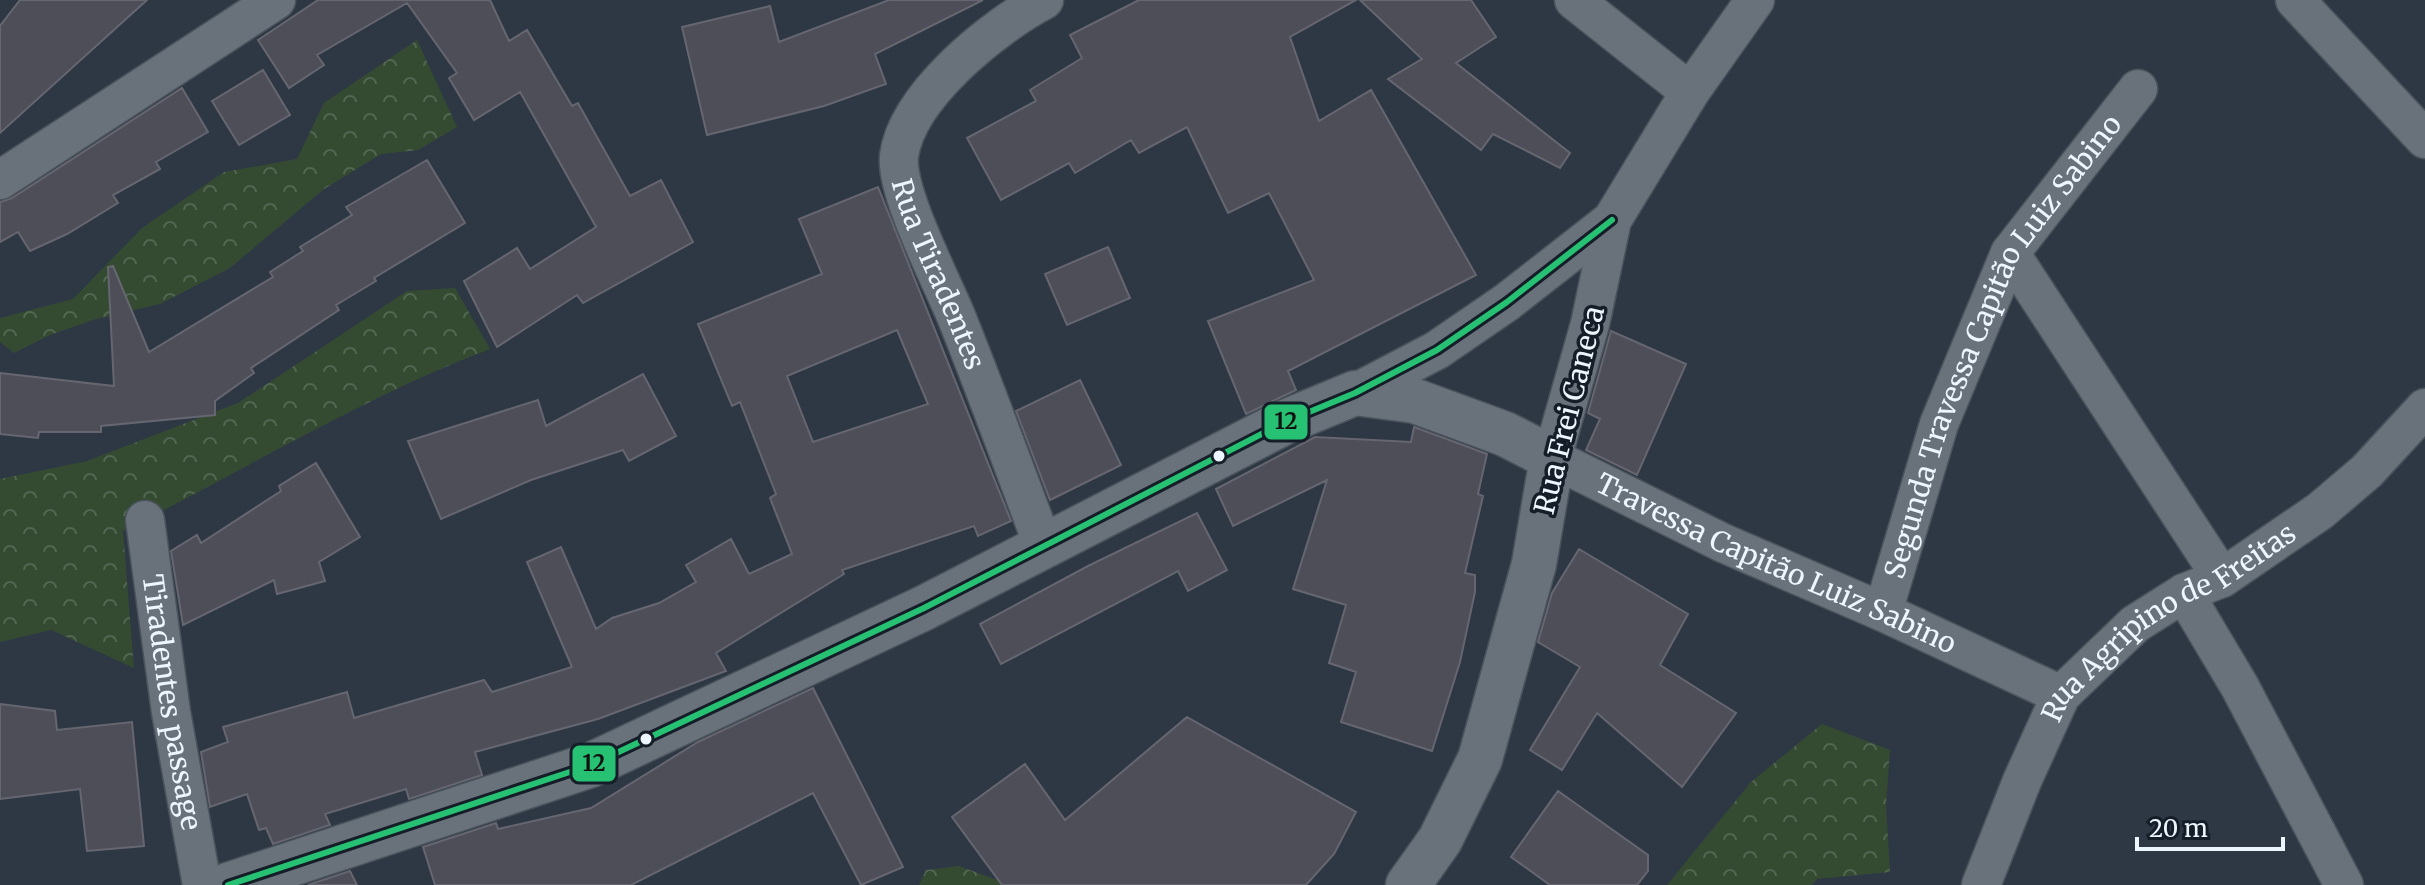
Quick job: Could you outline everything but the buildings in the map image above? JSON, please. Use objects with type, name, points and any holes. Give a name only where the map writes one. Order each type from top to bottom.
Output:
[{"type":"street","points":[[0,180],[276,0]]},
{"type":"street","name":"Rua Tiradentes","points":[[1044,0],[977,49],[928,94],[913,119],[899,157],[904,191],[958,320],[1044,548]]},
{"type":"street","points":[[1574,0],[1690,92]]},
{"type":"street","name":"Rua Frei Caneca","points":[[1408,885],[1440,840],[1480,759],[1534,564],[1552,458],[1590,324],[1612,220],[1690,92],[1755,0]]},
{"type":"street","points":[[2298,1],[2425,139]]},
{"type":"street","name":"Segunda Travessa Capitão Luiz Sabino","points":[[1883,612],[1939,424],[2010,253],[2138,89]]},
{"type":"street","points":[[228,885],[591,765],[1044,548],[1285,422],[1355,393],[1437,350],[1507,302],[1612,220]]},
{"type":"street","points":[[2010,253],[2222,578]]},
{"type":"street","name":"Travessa Capitão Luiz Sabino","points":[[1355,393],[1415,401],[1505,434],[1723,543],[1883,612],[2061,695]]},
{"type":"street","name":"Rua Agripino de Freitas","points":[[1981,885],[2022,781],[2061,695],[2135,624],[2184,593],[2222,578],[2320,511],[2367,471],[2425,408]]},
{"type":"street","name":"Tiradentes passage","points":[[145,520],[171,712],[202,885]]},
{"type":"street","points":[[2184,593],[2240,687],[2344,885]]},
{"type":"green space","points":[[417,40],[457,127],[418,150],[381,154],[324,189],[230,268],[160,304],[96,319],[50,335],[14,353],[0,342],[0,318],[73,299],[142,228],[224,172],[297,159],[324,103]]},
{"type":"green space","points":[[455,288],[490,349],[396,389],[123,531],[134,668],[51,630],[0,642],[0,479],[87,461],[238,403],[407,291]]},
{"type":"green space","points":[[1822,724],[1890,750],[1886,805],[1890,872],[1817,879],[1812,885],[1667,885],[1751,782]]},
{"type":"green space","points":[[959,866],[1011,885],[919,885],[926,870]]},
{"type":"transit line","name":"12","points":[[228,885],[591,765],[924,608],[1285,422],[1355,393],[1437,350],[1507,302],[1612,220]]}]
